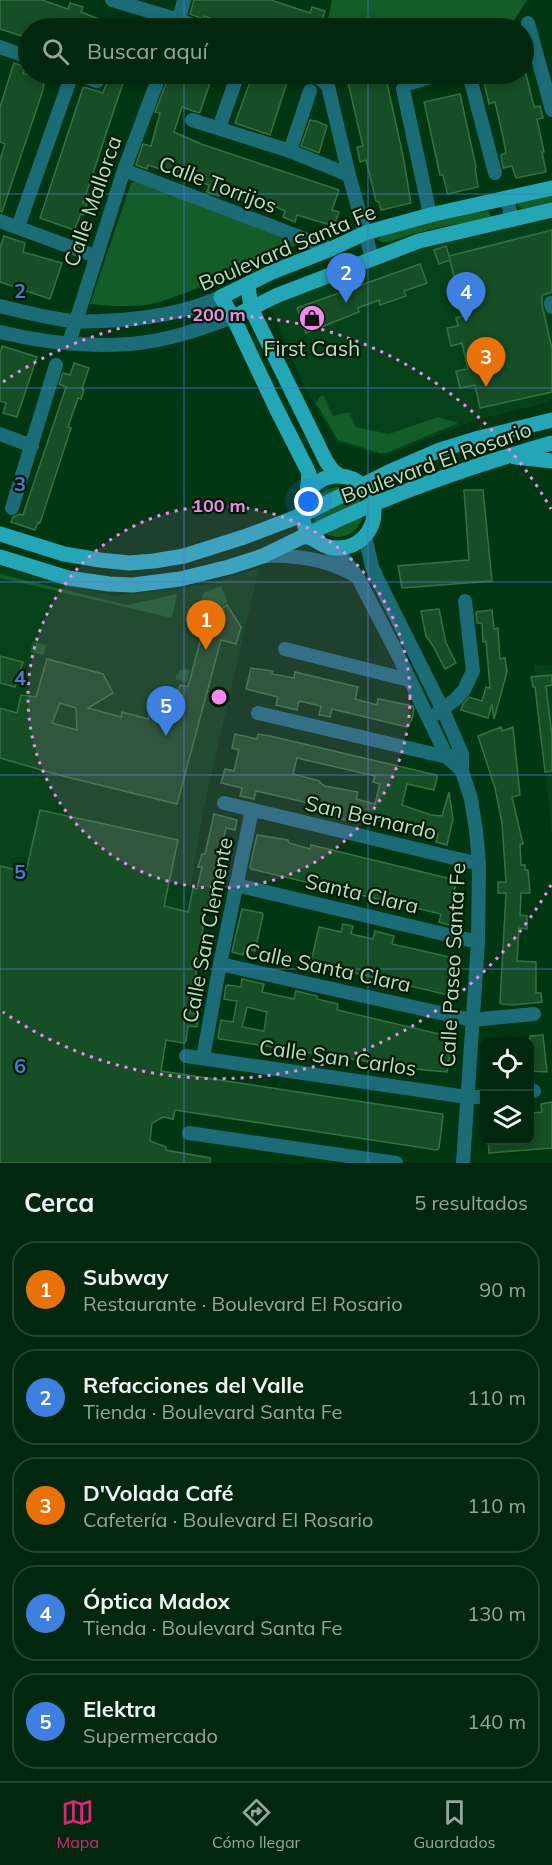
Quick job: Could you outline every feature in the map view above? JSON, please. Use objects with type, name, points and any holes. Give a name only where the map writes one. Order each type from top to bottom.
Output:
[{"type":"main road","name":"Boulevard Santa Fe","points":[[221,297],[272,272],[331,249],[364,233],[430,215],[552,188]]},
{"type":"main road","name":"Boulevard Santa Fe","points":[[233,317],[278,295],[372,258],[435,237],[552,210]]},
{"type":"main road","points":[[248,285],[251,308],[326,461],[333,471],[362,485],[372,499],[373,521]]},
{"type":"main road","points":[[221,297],[233,317],[309,474],[304,504],[304,525],[309,539],[335,548],[356,543],[365,536],[373,521],[395,497]]},
{"type":"main road","name":"Boulevard El Rosario","points":[[1,534],[64,554],[100,560],[129,563],[184,556],[244,537],[283,521],[304,504],[362,485],[440,450],[552,420]]},
{"type":"main road","name":"Boulevard El Rosario","points":[[0,557],[68,578],[108,584],[133,585],[180,579],[263,556],[309,539],[373,505],[475,466],[552,443]]},
{"type":"main road","points":[[506,456],[552,461]]},
{"type":"main road","points":[[304,504],[315,483],[326,477],[389,472]]},
{"type":"street","points":[[112,0],[162,18]]},
{"type":"street","points":[[180,18],[184,0]]},
{"type":"street","points":[[534,38],[547,71],[552,110]]},
{"type":"street","points":[[0,48],[18,54]]},
{"type":"street","points":[[18,227],[70,84]]},
{"type":"street","name":"Calle Mallorca","points":[[69,343],[95,256],[156,84]]},
{"type":"street","points":[[219,128],[234,84]]},
{"type":"street","points":[[326,84],[372,258]]},
{"type":"street","points":[[407,84],[403,89],[430,215]]},
{"type":"street","points":[[472,84],[495,173]]},
{"type":"street","points":[[290,151],[310,91]]},
{"type":"street","points":[[192,120],[290,151],[349,175]]},
{"type":"street","name":"Calle Torrijos","points":[[124,170],[331,249]]},
{"type":"street","points":[[507,199],[512,220]]},
{"type":"street","points":[[0,221],[95,256]]},
{"type":"street","name":"Boulevard Santa Fe","points":[[0,306],[74,321],[122,321],[194,307],[221,297]]},
{"type":"street","name":"Boulevard Santa Fe","points":[[0,332],[69,343],[131,344],[213,325],[233,317]]},
{"type":"street","points":[[12,508],[56,365]]},
{"type":"street","points":[[276,408],[295,398]]},
{"type":"street","points":[[0,434],[32,446]]},
{"type":"street","name":"Calle Paseo Santa Fe","points":[[365,536],[372,567],[443,710],[462,754],[462,771],[471,799],[479,864],[478,942],[463,1163]]},
{"type":"street","name":"Calle Paseo Santa Fe","points":[[309,539],[349,564],[397,653],[447,757],[462,771]]},
{"type":"street","name":"Boulevard El Rosario","points":[[263,556],[299,557],[341,568],[358,578]]},
{"type":"street","points":[[429,718],[443,710],[464,690],[473,671],[465,601]]},
{"type":"street","points":[[285,649],[409,680]]},
{"type":"street","points":[[258,713],[447,757],[462,754]]},
{"type":"street","name":"San Bernardo","points":[[224,803],[479,864]]},
{"type":"street","name":"Calle San Clemente","points":[[203,1058],[252,810]]},
{"type":"street","name":"Santa Clara","points":[[236,885],[478,942]]},
{"type":"street","name":"Calle Santa Clara","points":[[220,964],[472,1020],[534,1014]]},
{"type":"street","name":"Calle San Carlos","points":[[186,1056],[467,1097],[480,1096]]},
{"type":"street","points":[[189,1133],[396,1163]]},
{"type":"shaded area","points":[[332,0],[527,0],[515,18],[328,18]]},
{"type":"shaded area","points":[[134,181],[307,241],[160,302],[132,306],[90,304],[131,183]]},
{"type":"shaded area","points":[[552,194],[552,203],[523,209],[518,206],[518,203]]},
{"type":"shaded area","points":[[488,211],[490,219],[412,234],[389,242],[378,240],[381,235],[463,213]]},
{"type":"shaded area","points":[[552,216],[552,401],[473,421],[385,456],[338,443],[304,386],[271,308],[274,304],[413,249]]},
{"type":"shaded area","points":[[323,395],[333,416],[349,412],[356,427],[389,434],[438,417],[458,423],[386,453],[380,453],[338,440],[316,403]]},
{"type":"shaded area","points":[[338,487],[356,494],[363,512],[356,530],[338,537],[320,530],[313,512],[320,494]]},
{"type":"shaded area","points":[[0,568],[114,596],[211,584],[259,568],[203,811],[146,1163],[0,1163]]},
{"type":"shaded area","points":[[0,574],[127,605],[177,594],[172,618],[0,578]]},
{"type":"shaded area","points":[[221,586],[228,602],[205,617],[200,634],[195,634],[203,593]]},
{"type":"shaded area","points":[[33,641],[46,645],[44,655],[30,652]]},
{"type":"shaded area","points":[[534,665],[552,666],[552,835]]},
{"type":"shaded area","points":[[180,670],[190,670],[187,682],[175,679]]},
{"type":"building","points":[[0,0],[42,0],[68,9],[70,3],[83,7],[81,12],[96,18],[18,18],[18,35],[0,29]]},
{"type":"building","points":[[194,0],[271,0],[310,13],[312,7],[325,11],[323,18],[210,18],[204,16],[200,18],[190,14]]},
{"type":"building","points":[[14,63],[18,64],[18,84],[44,84],[2,212],[0,211],[0,160],[5,144],[0,142],[0,107]]},
{"type":"building","points":[[106,84],[123,84],[83,203],[87,204],[74,230],[40,218],[83,88],[103,93]]},
{"type":"building","points":[[166,84],[210,84],[200,112],[182,107],[174,132],[201,144],[339,190],[332,210],[339,212],[334,226],[297,215],[295,222],[283,217],[285,211],[277,206],[258,199],[257,201],[245,198],[244,201],[220,192],[219,196],[207,192],[209,185],[148,165],[147,169],[136,165],[143,144],[151,146],[160,113],[155,112]]},
{"type":"building","points":[[249,84],[286,84],[270,135],[235,123]]},
{"type":"building","points":[[348,84],[387,84],[411,203],[381,210],[379,202],[376,201],[366,160],[360,162],[357,147],[363,146]]},
{"type":"building","points":[[484,84],[528,84],[534,107],[540,106],[543,118],[537,119],[546,172],[516,178],[512,166],[503,168],[501,155],[506,153],[503,137],[495,102],[489,104]]},
{"type":"building","points":[[460,94],[476,167],[478,187],[448,194],[443,175],[440,175],[424,102]]},
{"type":"building","points":[[310,120],[327,126],[319,153],[301,146]]},
{"type":"building","points":[[552,230],[552,292],[542,295],[542,305],[552,349],[552,392],[480,408],[475,385],[460,388],[456,371],[468,369],[462,343],[451,346],[447,328],[458,326],[456,318],[463,316],[450,260],[439,264],[434,250],[446,246],[449,256]]},
{"type":"building","points":[[4,236],[25,243],[23,252],[62,263],[50,299],[0,282],[0,248]]},
{"type":"building","points":[[420,264],[427,283],[404,291],[406,296],[380,305],[379,300],[358,308],[359,312],[306,333],[297,308]]},
{"type":"building","points":[[2,346],[37,357],[17,417],[3,413],[6,403],[0,401]]},
{"type":"building","points":[[74,363],[89,368],[82,389],[84,390],[81,399],[78,398],[68,427],[71,428],[40,523],[38,522],[35,530],[11,522],[13,517],[23,515],[66,387],[59,384],[63,373],[70,375]]},
{"type":"building","points":[[464,490],[483,490],[492,581],[402,588],[398,566],[469,560]]},
{"type":"building","points":[[227,605],[241,627],[236,644],[221,640],[177,804],[0,758],[0,708],[17,713],[21,695],[36,697],[47,659],[103,674],[113,693],[88,708],[121,717],[122,712],[148,719],[154,695],[175,701],[180,685],[188,687],[206,619]],"holes":[[[60,703],[76,708],[77,730],[52,723]]]},
{"type":"building","points":[[439,609],[446,643],[456,663],[445,669],[426,636],[421,611]]},
{"type":"building","points":[[492,610],[494,629],[498,628],[500,659],[505,658],[507,672],[494,719],[492,704],[488,718],[461,710],[469,697],[482,701],[486,687],[490,688],[486,641],[483,642],[482,623],[477,623],[476,612]]},
{"type":"building","points":[[0,656],[23,662],[15,687],[0,683]]},
{"type":"building","points":[[251,668],[273,671],[272,674],[294,678],[295,672],[358,687],[355,699],[377,705],[378,699],[413,706],[412,719],[407,727],[332,709],[330,717],[319,715],[321,706],[299,701],[297,710],[276,705],[278,697],[246,689]]},
{"type":"building","points":[[552,675],[552,685],[546,686],[552,737],[552,771],[545,772],[535,687],[533,687],[531,677]]},
{"type":"building","points":[[501,727],[502,731],[513,727],[520,795],[512,797],[523,844],[520,844],[521,865],[525,865],[525,870],[528,870],[530,893],[521,893],[520,915],[527,916],[527,929],[519,928],[517,961],[536,962],[536,993],[541,993],[542,1002],[512,1005],[500,1003],[506,893],[498,893],[498,882],[506,882],[502,823],[495,788],[478,736]]},
{"type":"building","points":[[235,734],[257,739],[258,734],[436,775],[434,790],[407,784],[402,805],[431,815],[442,816],[449,792],[453,819],[447,845],[436,842],[438,834],[353,814],[351,821],[340,819],[342,811],[300,801],[256,791],[254,799],[240,796],[242,788],[221,783],[225,769],[234,771],[239,750],[232,748]],"holes":[[[297,758],[375,776],[373,782],[380,784],[375,804],[356,799],[358,792],[325,786],[320,781],[293,774]]]},
{"type":"building","points":[[40,810],[178,840],[164,906],[188,912],[193,888],[197,889],[202,867],[198,867],[202,854],[205,854],[214,814],[237,820],[235,830],[226,828],[216,871],[224,873],[222,883],[213,881],[203,927],[190,1013],[199,1014],[197,1027],[188,1026],[184,1043],[166,1040],[161,1071],[442,1114],[439,1148],[437,1150],[175,1110],[173,1119],[163,1117],[152,1123],[150,1141],[166,1147],[166,1150],[210,1158],[210,1163],[0,1163],[0,866],[26,872]]},
{"type":"building","points":[[257,835],[288,840],[289,843],[310,849],[311,845],[455,880],[452,901],[458,903],[453,926],[439,922],[441,914],[251,869]]},
{"type":"building","points":[[242,909],[263,915],[255,951],[245,948],[243,955],[232,952]]},
{"type":"building","points":[[343,924],[353,926],[351,934],[373,939],[375,931],[394,936],[392,944],[449,957],[453,960],[449,980],[454,981],[451,994],[321,965],[320,973],[309,971],[319,927],[341,932]]},
{"type":"building","points":[[242,979],[264,984],[262,992],[294,999],[296,991],[338,1004],[337,1010],[448,1036],[445,1054],[450,1054],[447,1072],[220,1039],[218,1038],[221,1020],[233,1022],[237,1001],[224,999],[226,986],[241,987]],"holes":[[[247,1007],[267,1012],[264,1031],[242,1027]]]},
{"type":"building","points":[[543,1035],[547,1072],[534,1071],[534,1037],[530,1036]]},
{"type":"building","points":[[552,1102],[552,1148],[489,1153],[488,1145],[534,1145],[534,1113],[542,1112],[541,1104]]},
{"type":"place","name":"Refacciones del Valle","points":[[346,303]]},
{"type":"place","name":"First Cash","points":[[312,318]]},
{"type":"place","name":"Óptica Madox","points":[[466,322]]},
{"type":"place","name":"D'Volada Café","points":[[486,387]]},
{"type":"place","name":"Subway","points":[[206,650]]},
{"type":"place","name":"Elektra","points":[[166,736]]}]
